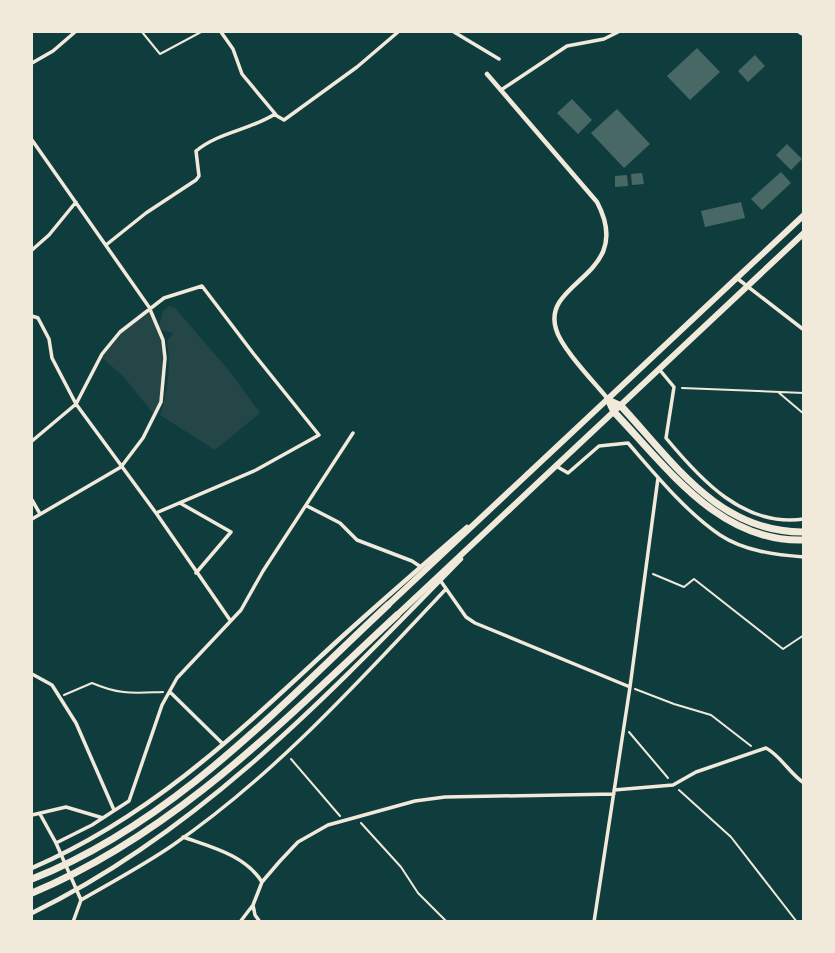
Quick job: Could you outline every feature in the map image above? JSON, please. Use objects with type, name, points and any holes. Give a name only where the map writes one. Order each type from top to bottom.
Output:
[{"type":"highway","points":[[608,399],[694,496],[714,512],[762,536],[803,540]]},
{"type":"highway","points":[[617,409],[700,491],[717,504],[752,524],[769,530],[803,532]]},
{"type":"highway","points":[[32,879],[80,858],[115,838],[180,793],[259,726],[388,605]]},
{"type":"highway","points":[[32,893],[119,850],[187,804],[268,736],[397,615]]},
{"type":"main road","points":[[388,605],[803,215]]},
{"type":"main road","points":[[397,615],[803,233]]},
{"type":"street","points":[[32,63],[53,51],[75,32]]},
{"type":"street","points":[[221,32],[233,49],[242,74],[275,114],[284,120],[357,68],[398,32]]},
{"type":"street","points":[[454,32],[499,59]]},
{"type":"street","points":[[501,90],[567,46],[604,39],[618,32]]},
{"type":"street","points":[[799,32],[803,35]]},
{"type":"street","points":[[487,74],[597,202],[603,214],[607,237],[601,257],[595,267],[559,301],[554,319],[559,337],[608,399]]},
{"type":"street","points":[[106,245],[146,213],[196,180],[199,176],[196,151],[205,144],[263,122],[275,114]]},
{"type":"street","points":[[32,140],[149,307],[163,340],[165,358],[161,402],[143,438],[121,467],[32,519]]},
{"type":"street","points":[[32,250],[76,202]]},
{"type":"street","points":[[736,278],[803,330]]},
{"type":"street","points":[[32,441],[76,404],[102,354],[120,332],[164,298],[202,286],[319,435],[256,470],[156,513]]},
{"type":"street","points":[[32,316],[38,318],[45,327],[52,358],[76,404],[230,620]]},
{"type":"street","points":[[659,369],[674,387],[666,438],[684,459],[731,502],[750,512],[781,519],[803,519]]},
{"type":"street","points":[[56,842],[129,801],[162,705],[177,678],[190,661],[241,610],[262,571],[354,433]]},
{"type":"street","points":[[556,466],[568,473],[599,446],[628,443],[658,478],[720,535],[762,552],[803,557]]},
{"type":"street","points":[[594,922],[630,687],[658,478]]},
{"type":"street","points":[[32,868],[106,832],[146,806],[223,745],[517,484]]},
{"type":"street","points":[[32,500],[40,512]]},
{"type":"street","points":[[180,503],[231,532],[196,573]]},
{"type":"street","points":[[307,506],[340,523],[357,540],[421,567]]},
{"type":"street","points":[[32,913],[78,890],[178,824],[225,788],[274,745],[503,516]]},
{"type":"street","points":[[440,580],[466,617],[475,623],[630,687]]},
{"type":"street","points":[[81,900],[183,838],[250,786],[314,727],[446,589]]},
{"type":"street","points":[[32,674],[52,685],[76,723],[114,810]]},
{"type":"street","points":[[170,692],[223,745]]},
{"type":"street","points":[[240,922],[253,905],[262,882],[298,842],[328,825],[415,801],[445,797],[614,792],[673,785],[696,772],[766,748],[803,783]]},
{"type":"street","points":[[32,815],[66,807],[103,817]]},
{"type":"street","points":[[40,814],[78,890],[81,900],[73,922]]},
{"type":"street","points":[[183,838],[239,859],[257,874],[262,882]]},
{"type":"street","points":[[253,905],[260,922]]},
{"type":"path","points":[[142,32],[160,54],[201,32]]},
{"type":"path","points":[[674,387],[803,393]]},
{"type":"path","points":[[777,391],[803,414]]},
{"type":"path","points":[[645,570],[684,587],[694,579],[783,649],[803,635]]},
{"type":"path","points":[[60,697],[92,683],[123,694],[170,692]]},
{"type":"path","points":[[630,687],[711,715],[758,751]]},
{"type":"path","points":[[624,725],[673,785],[731,837],[797,922]]},
{"type":"path","points":[[286,753],[343,820]]},
{"type":"path","points":[[355,817],[401,867],[418,893],[447,922]]},
{"type":"shaded area","points":[[169,306],[175,308],[230,372],[260,413],[215,450],[160,415],[168,378],[167,341],[173,333],[160,330],[164,384],[153,413],[123,376],[100,356],[120,332],[149,307],[159,327],[163,311]]},
{"type":"building","points":[[697,48],[720,72],[690,100],[667,76]]},
{"type":"building","points":[[755,55],[765,66],[748,82],[738,71]]},
{"type":"building","points":[[572,99],[592,120],[578,134],[557,113]]},
{"type":"building","points":[[617,109],[650,144],[624,168],[591,133]]},
{"type":"building","points":[[787,144],[802,159],[791,170],[776,155]]},
{"type":"building","points":[[781,172],[791,183],[762,210],[751,199]]},
{"type":"building","points":[[642,173],[644,184],[632,185],[631,174]]},
{"type":"building","points":[[627,175],[628,186],[615,187],[615,176]]},
{"type":"building","points":[[741,202],[745,218],[705,227],[701,211]]}]
